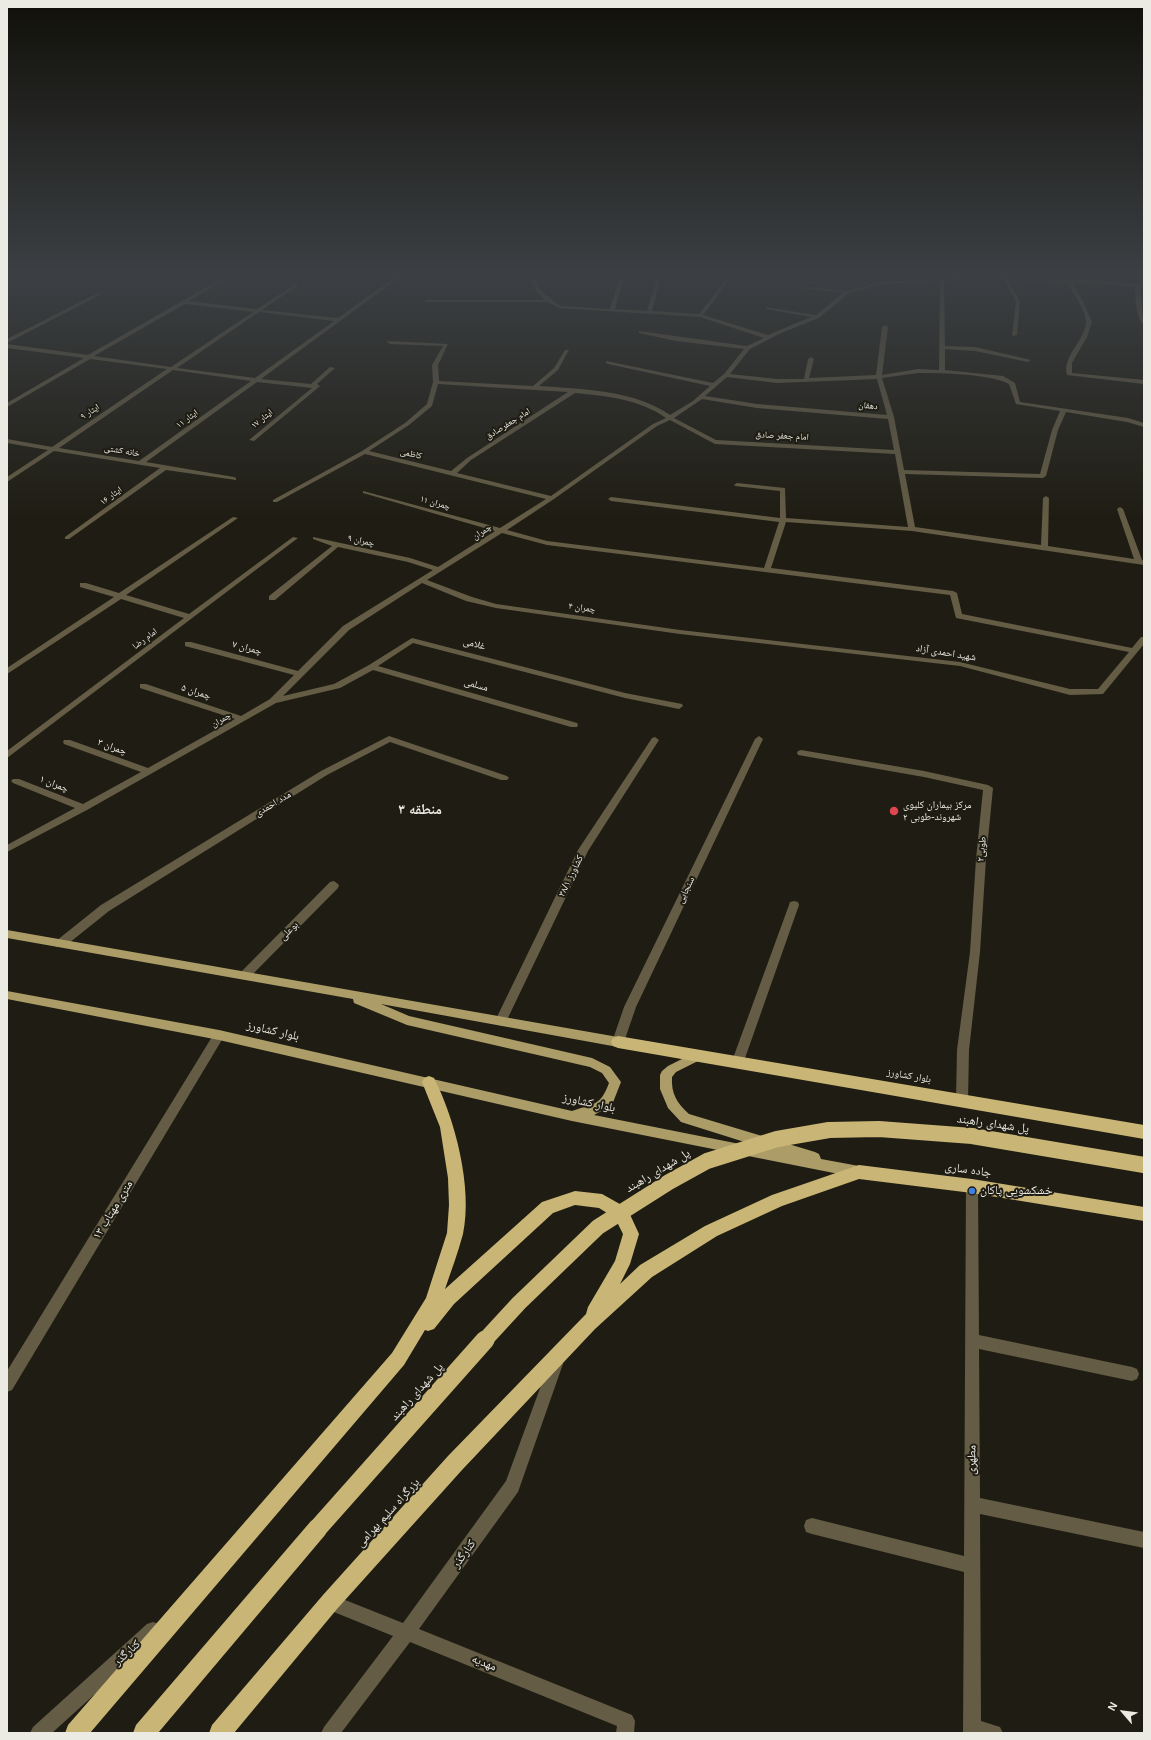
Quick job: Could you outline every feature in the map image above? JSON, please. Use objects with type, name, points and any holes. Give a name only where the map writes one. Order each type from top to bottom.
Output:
[{"type":"highway","name":"بلوار کشاورز","points":[[618,1042],[700,1054],[1144,1132]]},
{"type":"highway","points":[[398,1359],[433,1302],[455,1233],[457,1205],[456,1178],[446,1127],[429,1082]]},
{"type":"highway","name":"پل شهدای راهبند","points":[[144,1733],[318,1528],[438,1391],[503,1321],[598,1227],[669,1182],[708,1161],[777,1139],[829,1130],[879,1129],[972,1136],[1144,1165]]},
{"type":"highway","points":[[589,1323],[646,1271],[711,1231],[778,1200],[859,1172]]},
{"type":"highway","name":"جاده ساری","points":[[859,1172],[972,1186],[1144,1214]]},
{"type":"highway","points":[[76,1733],[215,1573],[398,1359],[448,1298],[548,1207],[574,1198],[602,1201],[621,1214],[631,1234],[622,1264],[589,1323]]},
{"type":"highway","name":"بزرگراه سلیم بهرامی","points":[[220,1733],[330,1602],[455,1463],[589,1323]]},
{"type":"main road","name":"بلوار کشاورز","points":[[7,934],[618,1042]]},
{"type":"main road","points":[[338,993],[407,1020],[592,1063],[606,1070],[615,1082],[608,1101],[594,1110],[572,1116]]},
{"type":"main road","name":"بلوار کشاورز","points":[[7,994],[219,1035],[572,1116],[859,1172]]},
{"type":"main road","points":[[700,1054],[672,1069],[666,1075],[666,1091],[672,1106],[686,1118],[859,1172]]},
{"type":"street","points":[[7,405],[88,358]]},
{"type":"street","points":[[99,358],[256,380],[312,386]]},
{"type":"street","name":"ایثار ۹","points":[[7,480],[187,358]]},
{"type":"street","name":"ایثار ۱۱","points":[[141,463],[286,358]]},
{"type":"street","points":[[275,501],[364,452],[407,424],[430,405],[436,382],[435,365],[439,358]]},
{"type":"street","points":[[534,388],[556,369],[563,358]]},
{"type":"street","name":"چمران","points":[[7,849],[149,772],[273,701],[346,628],[552,498],[655,425],[670,418],[714,386],[726,375],[740,358]]},
{"type":"street","points":[[881,358],[879,377],[891,417],[912,529]]},
{"type":"street","points":[[942,358],[942,372]]},
{"type":"street","points":[[1019,358],[1028,360]]},
{"type":"street","points":[[1072,358],[1069,363],[1069,374],[1144,382]]},
{"type":"street","points":[[806,380],[810,359]]},
{"type":"street","points":[[608,362],[714,386]]},
{"type":"street","name":"ایثار ۱۷","points":[[312,386],[332,368]]},
{"type":"street","points":[[726,375],[777,381],[879,377],[918,371],[1003,378],[1012,383],[1018,403],[1144,425]]},
{"type":"street","name":"امام جعفر صادق","points":[[436,382],[574,391],[638,401],[666,412],[670,418],[715,442],[898,452]]},
{"type":"street","name":"ایثار ۱۷","points":[[252,440],[317,386],[312,386]]},
{"type":"street","name":"امام جعفرصادق","points":[[453,473],[469,459],[574,391]]},
{"type":"street","name":"دهقان","points":[[700,397],[757,406],[891,417]]},
{"type":"street","points":[[901,472],[1044,476],[1055,430],[1064,410]]},
{"type":"street","name":"خانه کشتی","points":[[7,441],[234,479]]},
{"type":"street","name":"کاظمی","points":[[364,452],[552,498]]},
{"type":"street","name":"ایثار ۱۶","points":[[67,538],[166,467]]},
{"type":"street","points":[[737,485],[783,489],[783,520],[767,570]]},
{"type":"street","name":"چمران ۱۱","points":[[365,492],[547,543],[953,593],[959,616],[1134,651]]},
{"type":"street","points":[[1044,547],[1046,498]]},
{"type":"street","points":[[611,499],[783,520],[912,529],[1044,547],[1141,563]]},
{"type":"street","points":[[1120,509],[1141,563]]},
{"type":"street","points":[[7,672],[235,518]]},
{"type":"street","name":"امام رضا","points":[[7,755],[294,538]]},
{"type":"street","points":[[315,538],[337,545]]},
{"type":"street","name":"چمران ۹","points":[[272,598],[337,545],[410,560],[439,570]]},
{"type":"street","name":"چمران ۴","points":[[422,581],[469,599],[496,606],[743,639]]},
{"type":"street","points":[[83,586],[190,617]]},
{"type":"street","name":"شهید احمدی آزاد","points":[[743,639],[960,664],[1070,692],[1100,692],[1144,638]]},
{"type":"street","name":"غلامی","points":[[273,701],[337,686],[372,667],[412,640],[625,695],[679,706]]},
{"type":"street","name":"چمران ۷","points":[[188,644],[300,674]]},
{"type":"street","name":"مسلمی","points":[[372,667],[574,725]]},
{"type":"street","name":"چمران ۵","points":[[143,686],[243,718]]},
{"type":"street","name":"مدد احمدی","points":[[60,944],[105,908],[324,773],[389,739],[504,778]]},
{"type":"street","name":"سنجابی","points":[[618,1042],[630,1007],[759,739]]},
{"type":"street","name":"کشاورز ۳۸/۱","points":[[501,1021],[583,850],[655,740]]},
{"type":"street","name":"چمران ۳","points":[[67,742],[149,772]]},
{"type":"street","name":"طوبی۲","points":[[801,753],[924,774],[988,788],[981,859],[975,952],[963,1050],[962,1100]]},
{"type":"street","name":"چمران ۱","points":[[16,781],[84,808]]},
{"type":"street","name":"بوعلی","points":[[244,976],[334,885]]},
{"type":"street","points":[[738,1061],[794,905]]},
{"type":"street","name":"۱۳ متری مهتاب","points":[[7,1385],[219,1035]]},
{"type":"street","name":"مطهری","points":[[972,1186],[972,1730]]},
{"type":"street","points":[[973,1341],[1132,1374]]},
{"type":"street","name":"کنارگذر","points":[[330,1733],[407,1632],[512,1486],[560,1354]]},
{"type":"street","points":[[971,1504],[1144,1540]]},
{"type":"street","points":[[812,1526],[972,1566]]},
{"type":"street","name":"کنارگذر","points":[[39,1733],[215,1573]]},
{"type":"street","name":"مهدیه","points":[[330,1602],[626,1721],[625,1733]]},
{"type":"street","points":[[972,1730],[994,1733]]},
{"type":"place","name":"مرکز بیماران کلیوی شهروند-طوبی ۲","points":[[894,811]]},
{"type":"place","name":"خشکشویی پاکان","points":[[972,1191]]},
{"type":"district","name":"منطقه ۳","points":[[420,810]]}]
